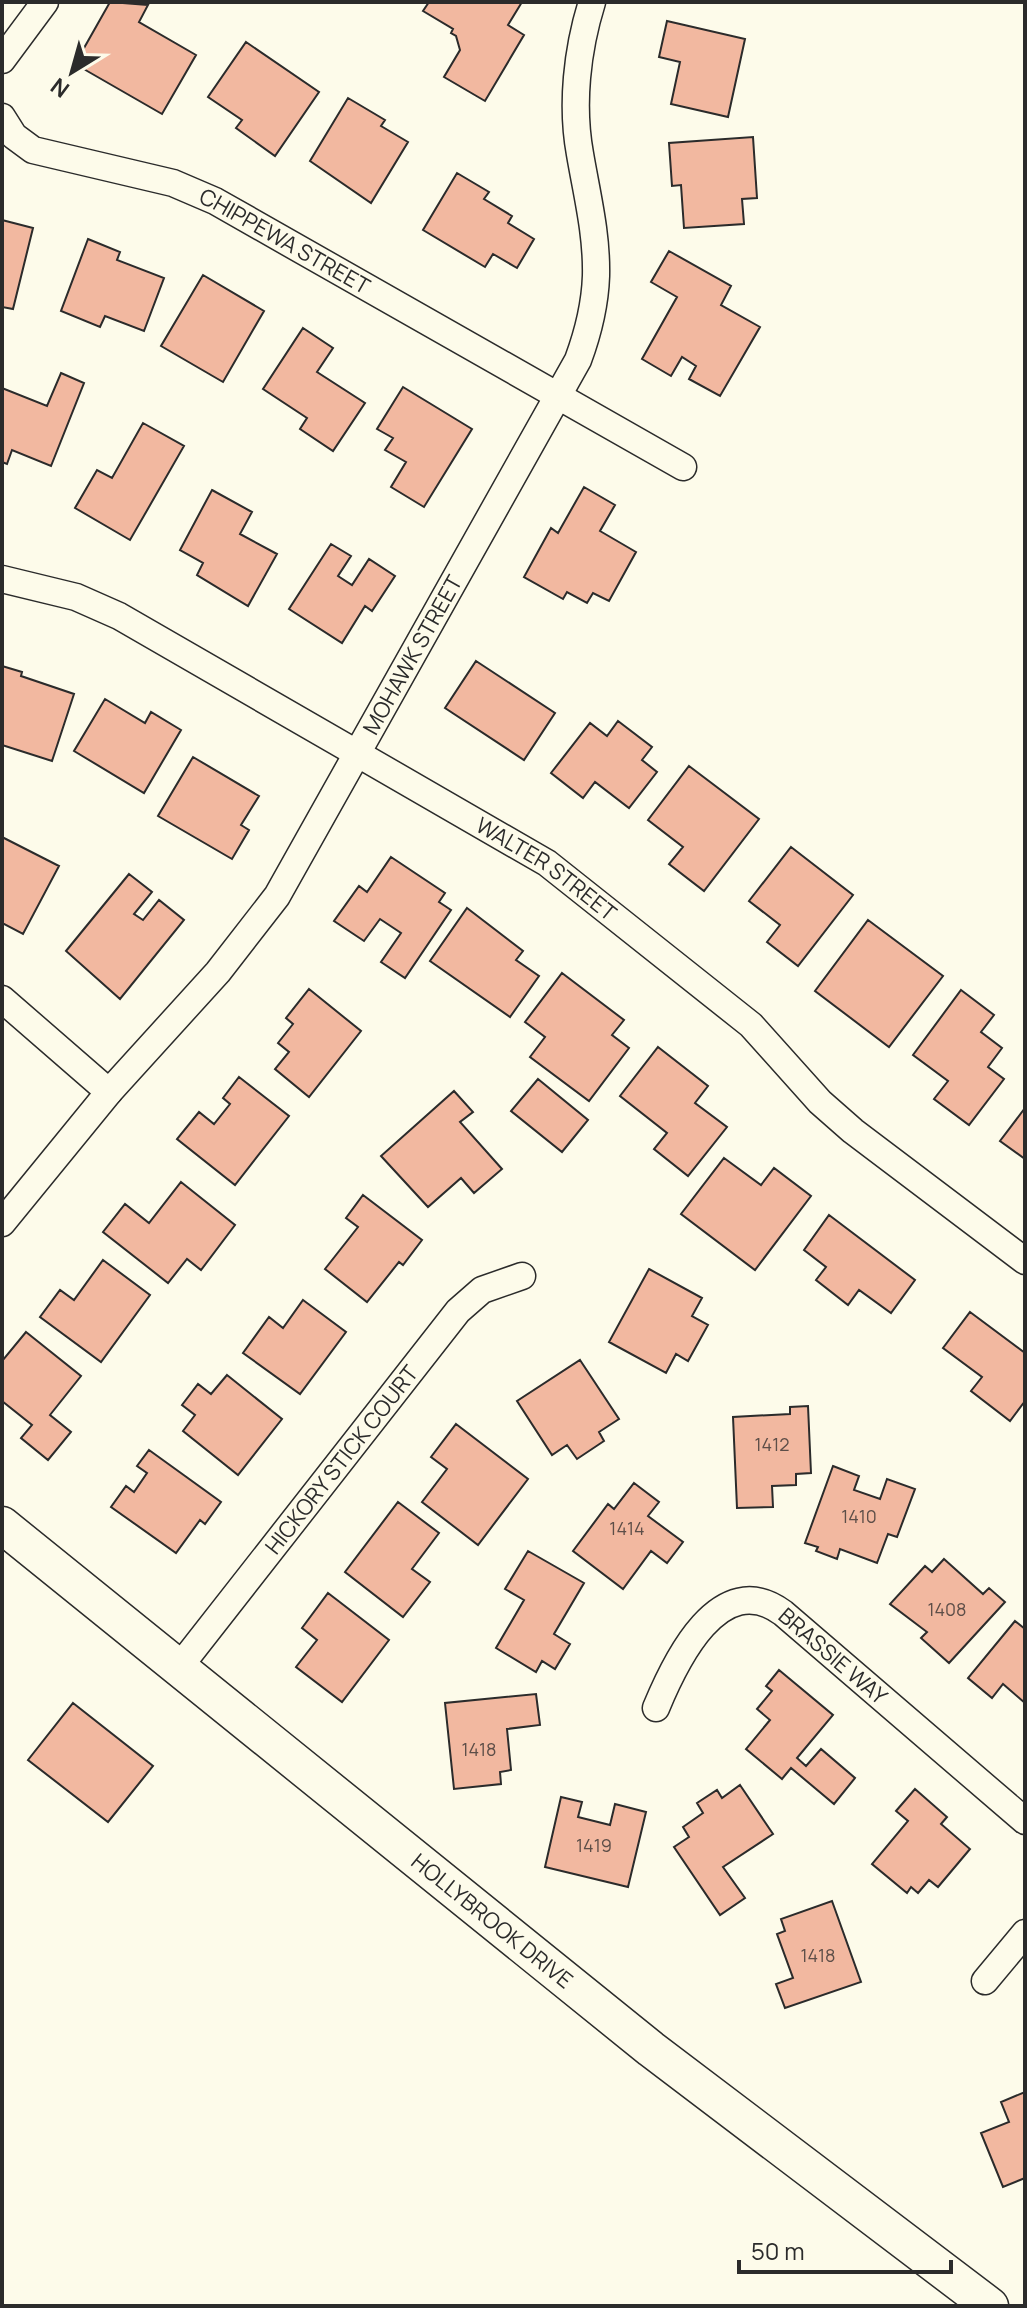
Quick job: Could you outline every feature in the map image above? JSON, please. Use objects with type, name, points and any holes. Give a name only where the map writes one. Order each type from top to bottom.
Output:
[{"type":"street","points":[[2,60],[45,2]]},
{"type":"street","name":"MOHAWK STREET","points":[[2,1223],[109,1092],[259,921],[359,752],[560,395],[585,340],[596,279],[592,212],[580,154],[576,109],[582,44],[592,2]]},
{"type":"street","name":"CHIPPEWA STREET","points":[[2,117],[14,136],[33,150],[157,179],[201,194],[683,467]]},
{"type":"street","name":"WALTER STREET","points":[[2,579],[105,608],[547,863],[751,1025],[820,1102],[853,1131],[1025,1261]]},
{"type":"street","points":[[2,999],[109,1092]]},
{"type":"street","name":"HICKORY STICK COURT","points":[[180,1666],[458,1311],[482,1290],[522,1276]]},
{"type":"street","name":"HOLLYBROOK DRIVE","points":[[2,1525],[651,2049],[990,2306]]},
{"type":"street","name":"BRASSIE WAY","points":[[656,1708],[679,1657],[715,1613],[740,1601],[767,1603],[783,1613],[1025,1821]]},
{"type":"street","points":[[985,1981],[1025,1933]]},
{"type":"building","points":[[110,2],[148,5],[139,22],[196,55],[162,114],[75,64]]},
{"type":"building","points":[[429,2],[522,2],[508,25],[524,35],[485,101],[444,77],[460,50],[456,36],[451,33],[453,29],[423,11]]},
{"type":"building","points":[[667,21],[745,39],[728,117],[671,104],[680,62],[659,57]]},
{"type":"building","points":[[246,42],[319,92],[275,156],[236,128],[242,120],[208,97]]},
{"type":"building","points":[[348,98],[385,120],[381,126],[408,142],[371,203],[310,161]]},
{"type":"building","points":[[753,137],[757,198],[742,199],[744,224],[684,228],[681,185],[672,186],[669,143]]},
{"type":"building","points":[[457,173],[489,192],[484,199],[512,216],[508,223],[534,239],[517,268],[493,254],[485,267],[423,230]]},
{"type":"building","points":[[2,220],[33,228],[13,309],[2,307]]},
{"type":"building","points":[[88,239],[120,252],[117,260],[164,278],[144,331],[105,316],[100,327],[61,311]]},
{"type":"building","points":[[669,251],[731,286],[721,305],[760,327],[720,396],[689,379],[696,366],[682,357],[671,376],[642,359],[677,297],[651,282]]},
{"type":"building","points":[[203,275],[264,311],[223,382],[161,346]]},
{"type":"building","points":[[303,328],[333,348],[317,372],[365,403],[333,451],[300,429],[307,418],[263,389]]},
{"type":"building","points":[[61,373],[84,383],[51,466],[12,450],[7,464],[2,462],[2,388],[47,406]]},
{"type":"building","points":[[403,387],[472,429],[424,507],[391,487],[406,462],[385,450],[393,438],[377,429]]},
{"type":"building","points":[[143,423],[184,446],[130,540],[75,508],[97,470],[112,478]]},
{"type":"building","points":[[584,487],[615,505],[600,531],[636,552],[609,601],[593,593],[587,603],[567,592],[563,599],[524,577],[551,528],[558,533]]},
{"type":"building","points":[[212,490],[252,512],[240,534],[277,554],[248,606],[197,575],[203,563],[180,550]]},
{"type":"building","points":[[331,544],[351,556],[338,576],[352,585],[369,559],[395,576],[372,611],[365,606],[342,643],[289,609]]},
{"type":"building","points":[[476,661],[555,713],[524,760],[445,708]]},
{"type":"building","points":[[2,666],[22,672],[21,676],[74,694],[52,761],[2,745]]},
{"type":"building","points":[[105,699],[145,723],[151,712],[181,730],[144,793],[74,751]]},
{"type":"building","points":[[618,721],[652,747],[642,760],[657,772],[629,808],[595,782],[583,798],[551,773],[590,723],[607,736]]},
{"type":"building","points":[[193,757],[259,796],[241,825],[249,830],[232,859],[158,816]]},
{"type":"building","points":[[689,766],[759,819],[704,891],[669,864],[683,847],[648,820]]},
{"type":"building","points":[[2,837],[59,866],[23,934],[2,923]]},
{"type":"building","points":[[791,847],[853,895],[798,966],[767,942],[780,925],[749,901]]},
{"type":"building","points":[[391,857],[445,893],[439,902],[451,910],[405,978],[381,962],[401,933],[380,919],[364,941],[334,921],[359,886],[367,892]]},
{"type":"building","points":[[129,874],[152,892],[134,914],[143,920],[159,900],[184,920],[120,999],[66,951]]},
{"type":"building","points":[[467,908],[523,951],[516,960],[539,976],[510,1017],[430,961]]},
{"type":"building","points":[[868,920],[943,976],[889,1047],[815,991]]},
{"type":"building","points":[[562,973],[624,1020],[612,1035],[629,1048],[589,1101],[530,1057],[545,1037],[525,1022]]},
{"type":"building","points":[[309,989],[361,1031],[309,1097],[275,1069],[289,1052],[278,1043],[293,1024],[286,1018]]},
{"type":"building","points":[[961,990],[994,1015],[981,1032],[1002,1048],[988,1067],[1004,1079],[969,1125],[934,1099],[948,1081],[913,1055]]},
{"type":"building","points":[[658,1047],[708,1086],[695,1103],[727,1127],[688,1176],[654,1149],[667,1133],[620,1096]]},
{"type":"building","points":[[239,1077],[289,1116],[235,1185],[177,1139],[199,1112],[214,1124],[230,1104],[223,1098]]},
{"type":"building","points":[[538,1079],[588,1120],[562,1152],[511,1111]]},
{"type":"building","points":[[454,1091],[473,1112],[460,1122],[502,1169],[474,1193],[461,1178],[428,1207],[381,1156]]},
{"type":"building","points":[[1025,1108],[1025,1159],[1000,1141]]},
{"type":"building","points":[[724,1158],[761,1185],[774,1168],[811,1196],[755,1270],[681,1214]]},
{"type":"building","points":[[181,1182],[235,1225],[201,1270],[187,1259],[168,1283],[103,1232],[125,1204],[149,1223]]},
{"type":"building","points":[[363,1195],[422,1240],[403,1265],[399,1262],[367,1302],[325,1269],[358,1227],[346,1218]]},
{"type":"building","points":[[829,1215],[915,1280],[891,1313],[859,1290],[848,1305],[816,1280],[826,1267],[804,1250]]},
{"type":"building","points":[[103,1260],[150,1295],[101,1362],[40,1317],[60,1290],[74,1300]]},
{"type":"building","points":[[649,1269],[702,1298],[692,1316],[708,1325],[688,1361],[676,1354],[666,1373],[609,1342]]},
{"type":"building","points":[[303,1300],[346,1332],[300,1394],[243,1353],[269,1317],[283,1328]]},
{"type":"building","points":[[970,1312],[1025,1353],[1025,1401],[1010,1421],[971,1391],[982,1377],[943,1348]]},
{"type":"building","points":[[26,1332],[81,1376],[50,1415],[71,1432],[48,1460],[21,1438],[32,1425],[2,1401],[2,1361]]},
{"type":"building","points":[[580,1360],[619,1419],[599,1432],[604,1441],[577,1459],[567,1445],[552,1455],[517,1401]]},
{"type":"building","points":[[227,1375],[282,1419],[238,1475],[183,1431],[195,1415],[182,1405],[198,1384],[211,1394]]},
{"type":"building","points":[[808,1406],[811,1473],[796,1474],[796,1485],[772,1486],[773,1507],[737,1508],[733,1417],[790,1414],[790,1407]]},
{"type":"building","points":[[456,1424],[528,1479],[478,1545],[422,1502],[447,1469],[431,1457]]},
{"type":"building","points":[[149,1450],[221,1502],[205,1524],[200,1520],[176,1553],[111,1507],[126,1486],[134,1492],[147,1473],[137,1466]]},
{"type":"building","points":[[833,1466],[859,1476],[854,1490],[880,1499],[887,1479],[915,1489],[897,1537],[888,1534],[877,1563],[840,1549],[837,1559],[805,1543]]},
{"type":"building","points":[[634,1483],[659,1502],[648,1516],[683,1542],[667,1563],[651,1551],[623,1589],[573,1551],[608,1504],[614,1509]]},
{"type":"building","points":[[398,1502],[439,1533],[412,1569],[430,1582],[403,1617],[345,1572]]},
{"type":"building","points":[[528,1551],[584,1583],[554,1634],[570,1644],[555,1669],[542,1661],[536,1672],[496,1648],[524,1600],[505,1589]]},
{"type":"building","points":[[944,1559],[983,1594],[989,1588],[1005,1602],[949,1663],[921,1638],[927,1632],[890,1604],[925,1566],[932,1572]]},
{"type":"building","points":[[328,1593],[389,1640],[342,1702],[296,1667],[317,1640],[302,1628]]},
{"type":"building","points":[[1015,1621],[1025,1629],[1025,1703],[1003,1684],[992,1698],[968,1678]]},
{"type":"building","points":[[779,1670],[833,1715],[797,1758],[806,1766],[821,1749],[855,1778],[834,1804],[791,1768],[782,1779],[746,1749],[770,1720],[757,1709],[772,1691],[766,1686]]},
{"type":"building","points":[[536,1694],[540,1725],[507,1729],[511,1770],[500,1772],[501,1784],[454,1789],[445,1703]]},
{"type":"building","points":[[73,1703],[153,1766],[108,1822],[28,1760]]},
{"type":"building","points":[[740,1785],[773,1834],[723,1867],[745,1898],[720,1915],[674,1847],[689,1837],[683,1827],[703,1813],[697,1803],[717,1790],[722,1798]]},
{"type":"building","points":[[915,1789],[947,1817],[941,1824],[970,1849],[938,1887],[929,1880],[918,1893],[911,1887],[907,1893],[872,1864],[908,1821],[896,1811]]},
{"type":"building","points":[[561,1797],[582,1802],[578,1817],[610,1825],[615,1804],[646,1812],[628,1887],[545,1867]]},
{"type":"building","points":[[832,1901],[861,1982],[785,2008],[776,1984],[793,1978],[777,1934],[785,1931],[781,1919]]},
{"type":"building","points":[[1025,2092],[1025,2178],[1003,2187],[981,2133],[1009,2122],[1001,2102]]}]
